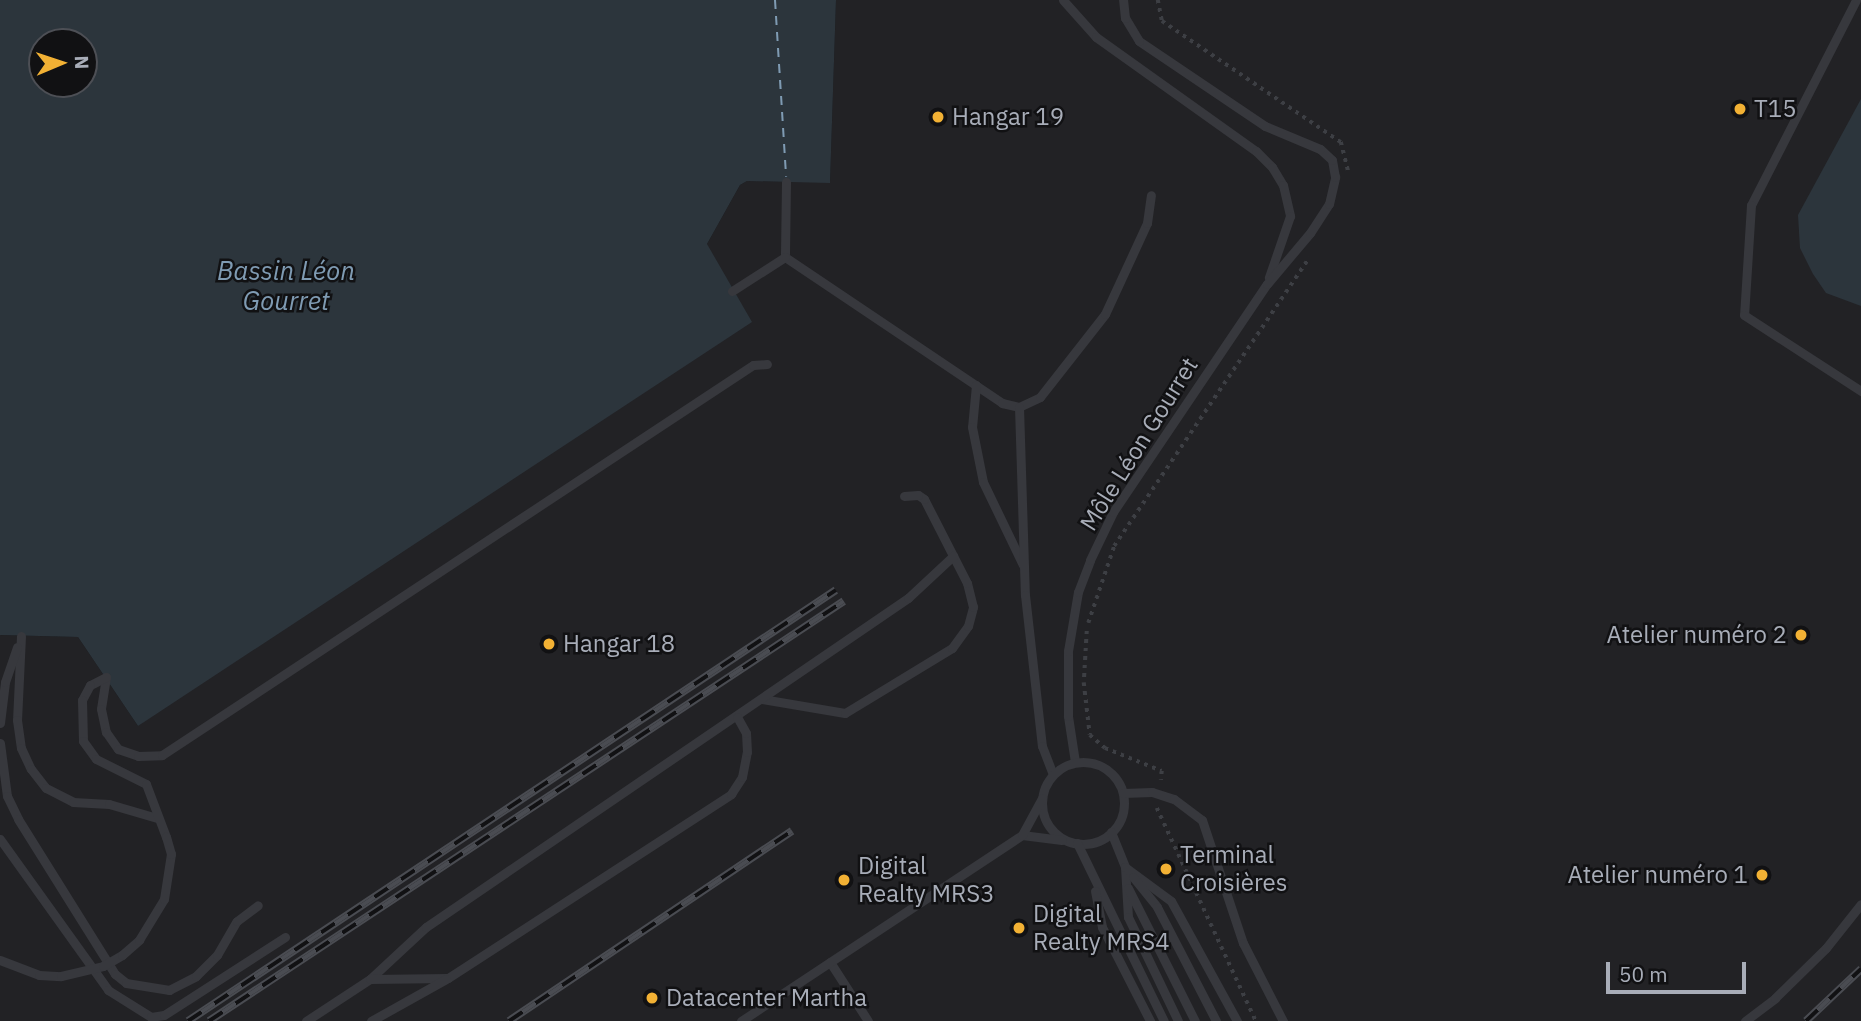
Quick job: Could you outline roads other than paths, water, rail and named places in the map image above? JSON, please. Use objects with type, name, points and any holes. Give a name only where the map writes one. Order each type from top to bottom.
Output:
[{"type":"lane","name":"Môle Léon Gourret","points":[[1063,0],[1096,37],[1256,151],[1272,167],[1290,203],[1290,216],[1267,284]]},
{"type":"lane","name":"Môle Léon Gourret","points":[[1075,762],[1068,716],[1068,652],[1078,592],[1090,560],[1112,512],[1267,284],[1329,204],[1335,177],[1332,160],[1311,144],[1265,126],[1139,41],[1125,18],[1122,0]]},
{"type":"lane","points":[[1856,0],[1751,205],[1744,315],[1861,391]]},
{"type":"lane","points":[[785,257],[786,182]]},
{"type":"lane","points":[[785,257],[1002,403],[1019,407],[1040,397],[1105,314],[1147,223],[1151,195]]},
{"type":"lane","points":[[733,291],[785,257]]},
{"type":"lane","points":[[0,960],[39,975],[61,975],[103,966],[122,955],[139,940],[164,899],[171,854],[146,784],[96,759],[83,741],[82,700],[90,685],[106,677],[101,709],[106,732],[118,749],[138,756],[162,755],[753,365],[767,364]]},
{"type":"lane","points":[[976,385],[972,427],[982,482],[1024,568]]},
{"type":"lane","points":[[1019,407],[1024,568],[1042,746],[1053,774]]},
{"type":"lane","points":[[762,699],[845,713],[952,648],[968,626],[972,607],[953,556],[924,499],[918,495],[904,496]]},
{"type":"lane","points":[[306,1021],[370,979],[426,927],[908,598],[953,556]]},
{"type":"lane","points":[[0,723],[5,682],[21,636],[17,720],[21,748],[31,769],[46,788],[73,802],[109,804],[157,818]]},
{"type":"lane","points":[[371,1021],[448,978],[731,794],[742,777],[747,752],[746,733],[737,717]]},
{"type":"lane","points":[[0,743],[5,787],[18,819],[115,974],[126,983],[169,990],[196,976],[217,955],[237,921],[258,905]]},
{"type":"lane","points":[[741,1021],[1022,835],[1053,774],[1075,762],[1088,762],[1110,772],[1123,793],[1122,814],[1111,832],[1096,842],[1073,842],[1022,835]]},
{"type":"lane","points":[[1123,793],[1159,794],[1194,810],[1210,832],[1243,943],[1283,1021]]},
{"type":"lane","points":[[1042,798],[1048,824],[1073,842],[1164,1021]]},
{"type":"lane","points":[[1111,832],[1125,867],[1128,917],[1178,1021]]},
{"type":"lane","points":[[0,839],[108,990],[151,1017],[164,1015],[285,937]]},
{"type":"lane","points":[[1125,867],[1157,907],[1216,1021]]},
{"type":"lane","points":[[1125,867],[1171,901],[1237,1021]]},
{"type":"lane","points":[[1092,879],[1102,927],[1150,1021]]},
{"type":"lane","points":[[1127,886],[1195,1021]]},
{"type":"lane","points":[[1745,1021],[1776,998],[1826,947],[1861,904]]},
{"type":"lane","points":[[830,962],[868,1021]]},
{"type":"lane","points":[[370,979],[448,978]]},
{"type":"water","name":"Bassin Léon Gourret","points":[[0,0],[836,0],[830,183],[747,181],[740,185],[707,244],[752,322],[138,726],[78,637],[0,635]]},
{"type":"water","points":[[1861,99],[1861,306],[1826,293],[1800,248],[1798,215]]},
{"type":"railway","points":[[188,1021],[836,590]]},
{"type":"railway","points":[[209,1021],[844,601]]},
{"type":"railway","points":[[509,1021],[792,831]]},
{"type":"railway","points":[[1806,1021],[1861,969]]},
{"type":"place","name":"T15","points":[[1740,109]]},
{"type":"place","name":"Hangar 19","points":[[938,117]]},
{"type":"place","name":"Atelier numéro 2","points":[[1801,635]]},
{"type":"place","name":"Hangar 18","points":[[549,644]]},
{"type":"place","name":"Terminal Croisières","points":[[1166,869]]},
{"type":"place","name":"Atelier numéro 1","points":[[1762,875]]},
{"type":"place","name":"Digital Realty MRS3","points":[[844,880]]},
{"type":"place","name":"Digital Realty MRS4","points":[[1019,928]]},
{"type":"place","name":"Datacenter Martha","points":[[652,998]]}]
